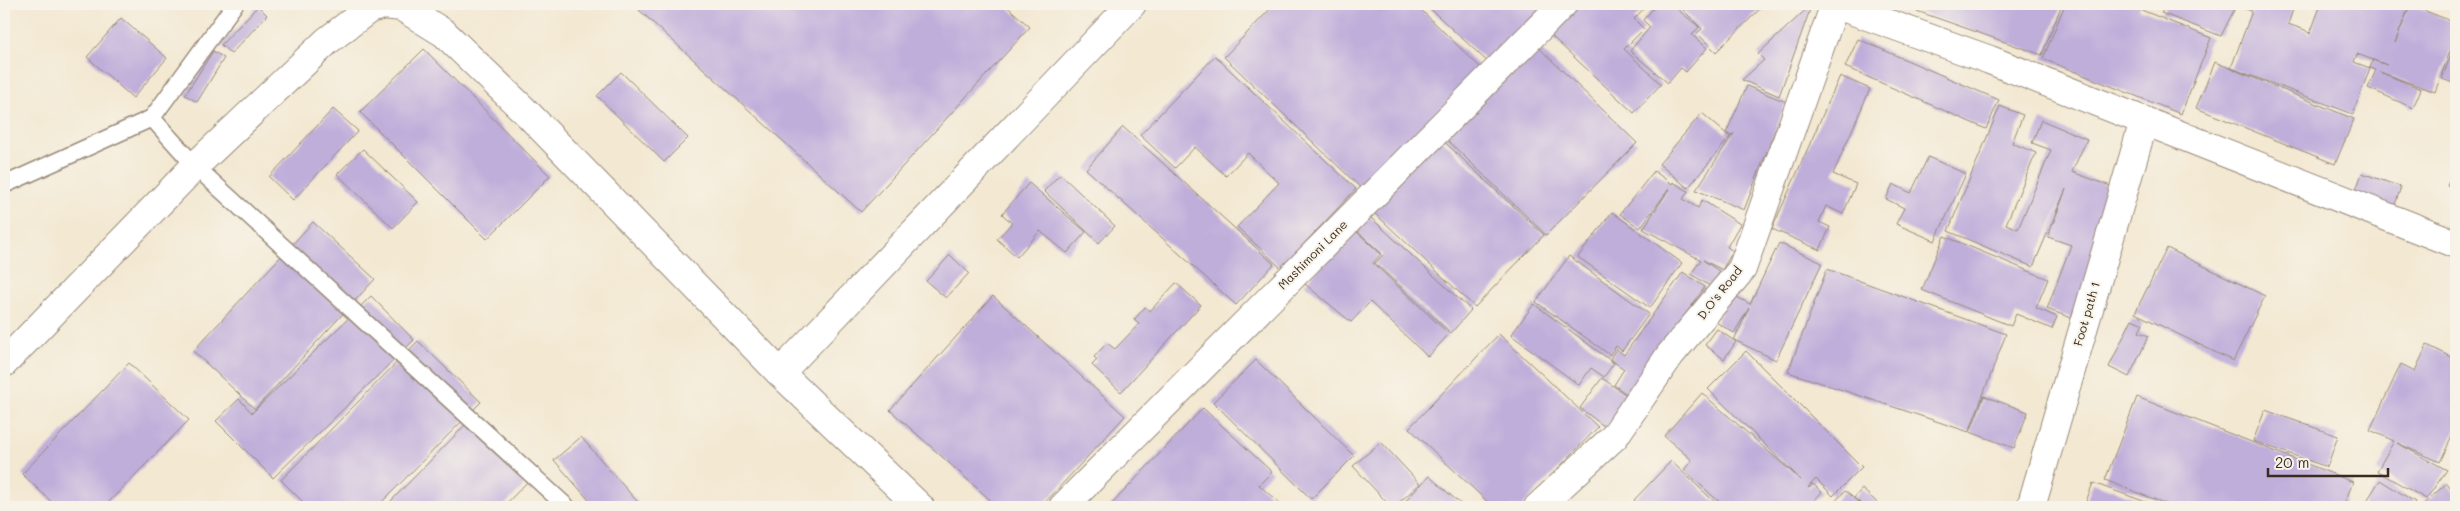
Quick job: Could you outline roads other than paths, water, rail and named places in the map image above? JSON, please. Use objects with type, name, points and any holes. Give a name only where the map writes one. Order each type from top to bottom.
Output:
[{"type":"street","points":[[780,373],[1132,4]]},
{"type":"street","name":"Mashimoni Lane","points":[[1064,507],[1563,4]]},
{"type":"street","points":[[1834,4],[1990,60],[2456,244]]},
{"type":"street","name":"D.O's Road","points":[[1538,507],[1614,437],[1670,355],[1742,269],[1834,4]]},
{"type":"street","points":[[4,363],[195,166],[328,41],[369,9],[384,5],[402,8],[444,33],[528,114],[780,373],[920,507]]},
{"type":"street","name":"Foot path 1","points":[[2031,507],[2144,122]]},
{"type":"lane","points":[[4,185],[152,118],[235,4]]},
{"type":"lane","points":[[152,118],[195,166],[567,507]]}]
